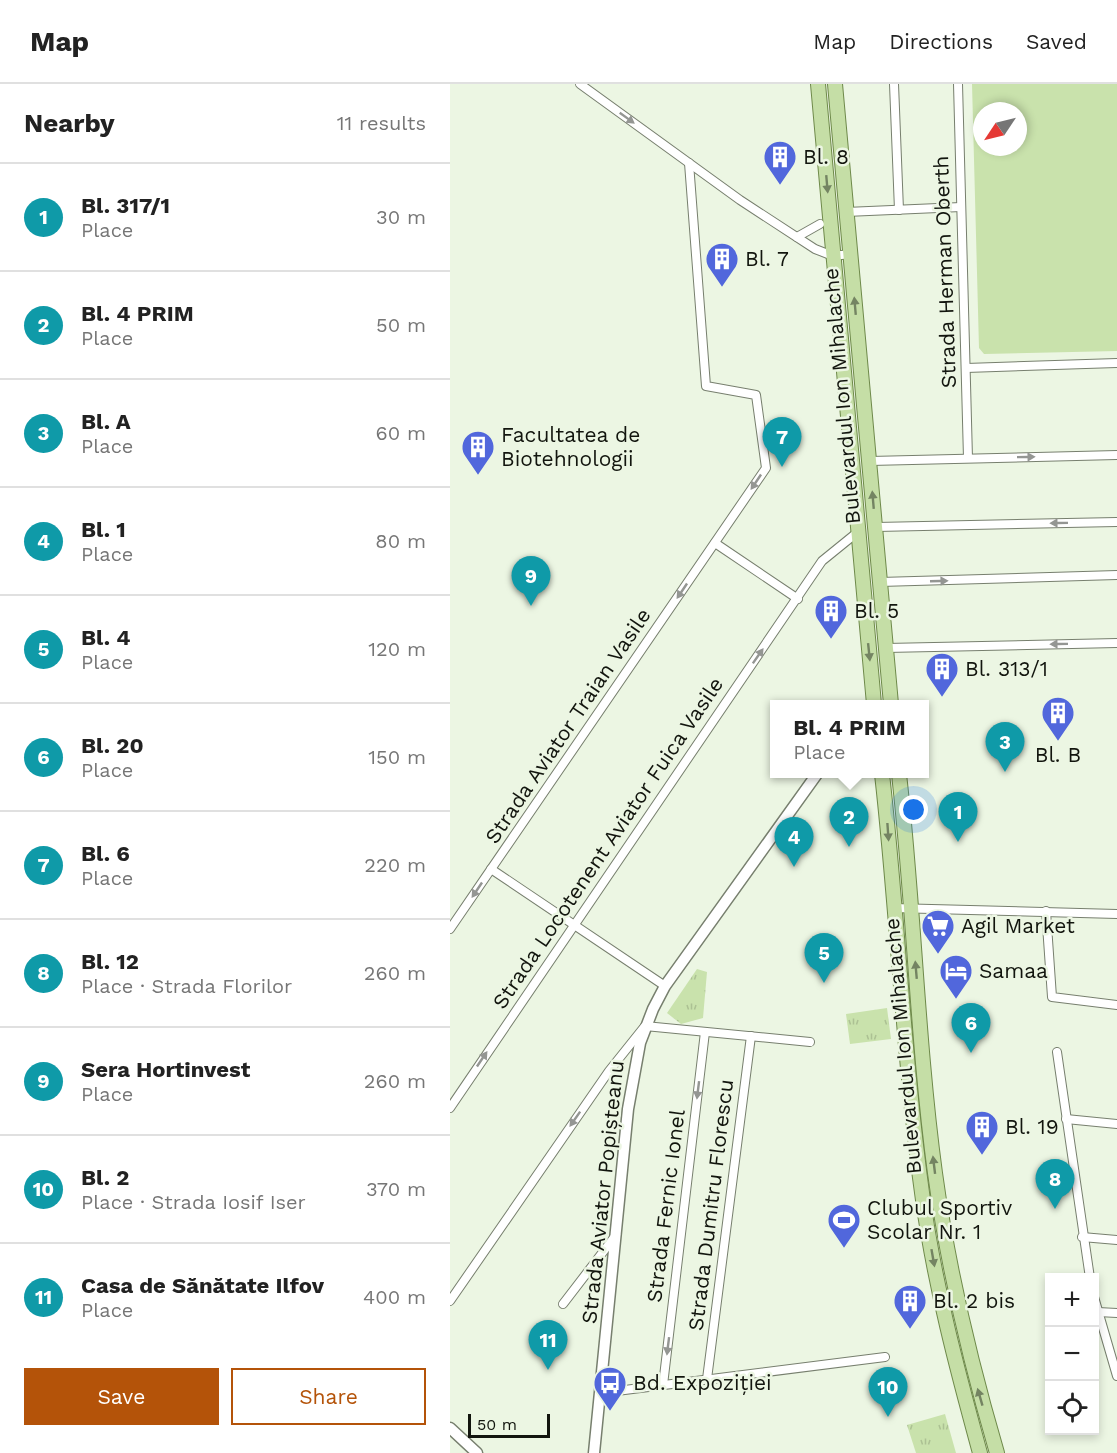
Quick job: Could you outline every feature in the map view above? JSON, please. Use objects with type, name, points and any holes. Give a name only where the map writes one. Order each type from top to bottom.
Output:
[{"type":"main road","name":"Bulevardul Ion Mihalache","points":[[818,84],[874,700]]},
{"type":"main road","name":"Bulevardul Ion Mihalache","points":[[835,84],[891,700]]},
{"type":"main road","name":"Bulevardul Ion Mihalache","points":[[882,778],[914,1124],[927,1222],[953,1353],[980,1453]]},
{"type":"main road","name":"Bulevardul Ion Mihalache","points":[[899,778],[928,1111],[942,1223],[967,1344],[997,1453]]},
{"type":"street","points":[[580,84],[797,237],[833,256],[850,254]]},
{"type":"street","points":[[894,84],[899,210]]},
{"type":"street","name":"Strada Herman Oberth","points":[[958,84],[968,458]]},
{"type":"street","name":"Strada Aviator Traian Vasile","points":[[450,929],[766,466],[756,395],[706,386],[689,163]]},
{"type":"street","points":[[846,212],[961,207]]},
{"type":"street","points":[[797,237],[820,224]]},
{"type":"street","points":[[966,368],[1117,363]]},
{"type":"street","points":[[870,461],[1117,455]]},
{"type":"street","points":[[876,527],[1117,522]]},
{"type":"street","name":"Strada Locotenent Aviator Fuica Vasile","points":[[450,1108],[822,561],[859,531]]},
{"type":"street","points":[[715,543],[798,599]]},
{"type":"street","points":[[880,582],[1117,575]]},
{"type":"street","points":[[886,648],[1117,643]]},
{"type":"street","name":"Strada Aviator Popișteanu","points":[[594,1453],[631,1084],[645,1026],[665,986],[814,778]]},
{"type":"street","points":[[491,869],[665,986]]},
{"type":"street","points":[[893,908],[1117,914]]},
{"type":"street","points":[[1046,911],[1052,997],[1117,1005]]},
{"type":"street","points":[[450,1301],[604,1077],[645,1026],[810,1042]]},
{"type":"street","name":"Strada Fernic Ionel","points":[[663,1385],[705,1032]]},
{"type":"street","name":"Strada Dumitru Florescu","points":[[707,1379],[751,1036]]},
{"type":"street","points":[[1058,1052],[1088,1273]]},
{"type":"street","points":[[1066,1119],[1117,1124]]},
{"type":"street","points":[[563,1304],[616,1235]]},
{"type":"street","points":[[1082,1237],[1117,1240]]},
{"type":"street","points":[[1099,1312],[1117,1312]]},
{"type":"street","points":[[1099,1315],[1117,1376]]},
{"type":"street","points":[[601,1393],[885,1357]]},
{"type":"street","points":[[450,1428],[475,1453]]},
{"type":"green space","points":[[972,84],[1117,84],[1117,351],[984,354],[979,348],[974,156],[1027,156],[1027,102],[973,102],[973,122]]},
{"type":"green space","points":[[697,969],[707,972],[703,1018],[681,1024],[667,1013]]},
{"type":"green space","points":[[887,1008],[891,1039],[850,1044],[846,1014]]},
{"type":"green space","points":[[945,1414],[956,1453],[916,1453],[907,1425]]},
{"type":"place","name":"Bl. 8","points":[[780,186]]},
{"type":"place","name":"Bl. 7","points":[[722,288]]},
{"type":"place","name":"Bl. 6","points":[[782,467]]},
{"type":"place","name":"Facultatea de Biotehnologii","points":[[478,476]]},
{"type":"place","name":"Sera Hortinvest","points":[[531,606]]},
{"type":"place","name":"Bl. 5","points":[[831,640]]},
{"type":"place","name":"Bl. 313/1","points":[[942,698]]},
{"type":"place","name":"Bl. B","points":[[1058,742]]},
{"type":"place","name":"Bl. A","points":[[1005,772]]},
{"type":"place","name":"Bl. 317/1","points":[[958,842]]},
{"type":"place","name":"Bl. 4 PRIM","points":[[849,847]]},
{"type":"place","name":"Bl. 1","points":[[794,867]]},
{"type":"place","name":"Agil Market","points":[[938,955]]},
{"type":"place","name":"Bl. 4","points":[[824,983]]},
{"type":"place","name":"Samaa","points":[[956,1000]]},
{"type":"place","name":"Bl. 20","points":[[971,1053]]},
{"type":"place","name":"Bl. 19","points":[[982,1156]]},
{"type":"place","name":"Bl. 12","points":[[1055,1209]]},
{"type":"place","name":"Clubul Sportiv Scolar Nr. 1","points":[[844,1249]]},
{"type":"place","name":"Bl. 2 bis","points":[[910,1330]]},
{"type":"place","name":"Casa de Sănătate Ilfov","points":[[548,1370]]},
{"type":"place","name":"Bd. Expoziției","points":[[610,1412]]},
{"type":"place","name":"Bl. 2","points":[[888,1417]]}]
